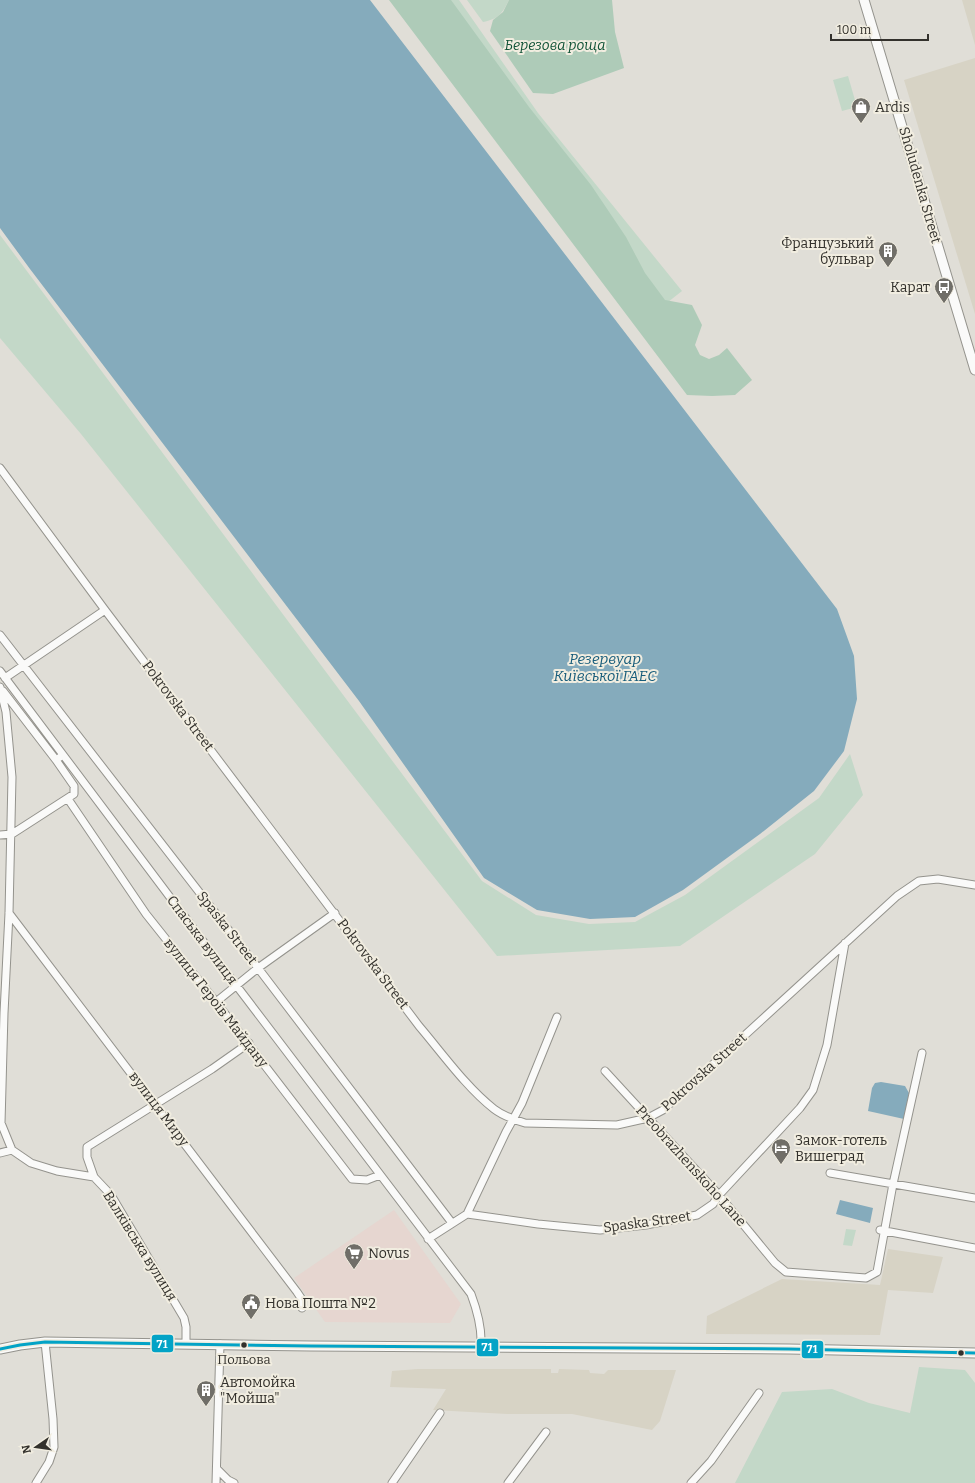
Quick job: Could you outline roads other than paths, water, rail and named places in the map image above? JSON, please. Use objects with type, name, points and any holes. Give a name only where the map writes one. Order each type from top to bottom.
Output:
[{"type":"main road","name":"Sholudenka Street","points":[[864,0],[975,370]]},
{"type":"main road","points":[[0,1349],[45,1342],[975,1352]]},
{"type":"street","name":"Pokrovska Street","points":[[0,468],[419,1026],[453,1066],[495,1110],[513,1120],[525,1123],[617,1124],[648,1118],[663,1110],[897,896],[919,881],[938,879],[975,885]]},
{"type":"street","points":[[5,678],[106,610]]},
{"type":"street","name":"Spaska Street","points":[[0,635],[258,968],[452,1223]]},
{"type":"street","name":"Спаська вулиця","points":[[0,671],[471,1294],[476,1312],[481,1346]]},
{"type":"street","points":[[0,835],[12,834],[74,794],[74,786],[1,688]]},
{"type":"street","points":[[0,1153],[12,1150],[0,1123],[12,834],[12,777],[6,712],[1,688]]},
{"type":"street","points":[[56,760],[63,755]]},
{"type":"street","name":"вулиця Героїв Майдану","points":[[68,799],[146,914],[249,1044],[352,1179],[367,1180],[380,1175]]},
{"type":"street","name":"вулиця Миру","points":[[9,913],[297,1292],[301,1298],[302,1308]]},
{"type":"street","points":[[216,1002],[258,968],[335,913]]},
{"type":"street","name":"Spaska Street","points":[[467,1214],[538,1224],[600,1230],[646,1225],[697,1215],[713,1204],[719,1195],[800,1108],[813,1090],[826,1045],[845,942]]},
{"type":"street","points":[[428,1239],[467,1214],[506,1132],[522,1103],[557,1017]]},
{"type":"street","points":[[94,1177],[87,1157],[87,1147],[156,1105],[249,1044]]},
{"type":"street","points":[[922,1053],[883,1231],[975,1248]]},
{"type":"street","name":"Preobrazhenskoho Lane","points":[[605,1071],[719,1195],[775,1263],[786,1272],[866,1278],[877,1272],[883,1231]]},
{"type":"street","name":"Валківська вулиця","points":[[12,1150],[31,1163],[57,1171],[94,1177],[111,1195],[178,1306],[184,1318],[186,1327],[186,1343]]},
{"type":"street","points":[[830,1173],[975,1198]]},
{"type":"street","points":[[36,1483],[50,1462],[54,1448],[53,1419],[45,1342]]},
{"type":"street","points":[[216,1483],[220,1344]]},
{"type":"street","points":[[691,1483],[711,1461],[759,1393]]},
{"type":"street","points":[[392,1483],[440,1413]]},
{"type":"street","points":[[508,1483],[546,1432]]},
{"type":"street","points":[[217,1470],[228,1480],[234,1483]]},
{"type":"water","name":"Резервуар Київської ГАЕС","points":[[0,0],[370,0],[837,609],[854,656],[857,699],[844,751],[814,791],[760,834],[683,890],[635,917],[590,919],[537,910],[484,878],[359,701],[0,228]]},
{"type":"water","points":[[881,1082],[905,1086],[909,1093],[904,1119],[868,1111],[872,1088],[875,1083]]},
{"type":"water","points":[[840,1200],[873,1208],[870,1223],[836,1214]]},
{"type":"place","name":"Ardis","points":[[861,124]]},
{"type":"place","name":"Французький бульвар","points":[[888,268]]},
{"type":"place","name":"Карат","points":[[944,304]]},
{"type":"place","name":"Замок-готель Вишеград","points":[[781,1165]]},
{"type":"place","name":"Novus","points":[[354,1270]]},
{"type":"place","name":"Нова Пошта №2","points":[[251,1320]]},
{"type":"place","name":"Польова","points":[[244,1345]]},
{"type":"place","name":"Автомойка \"Мойша\"","points":[[206,1407]]},
{"type":"park label","name":"Березова роща","points":[[555,45]]}]
